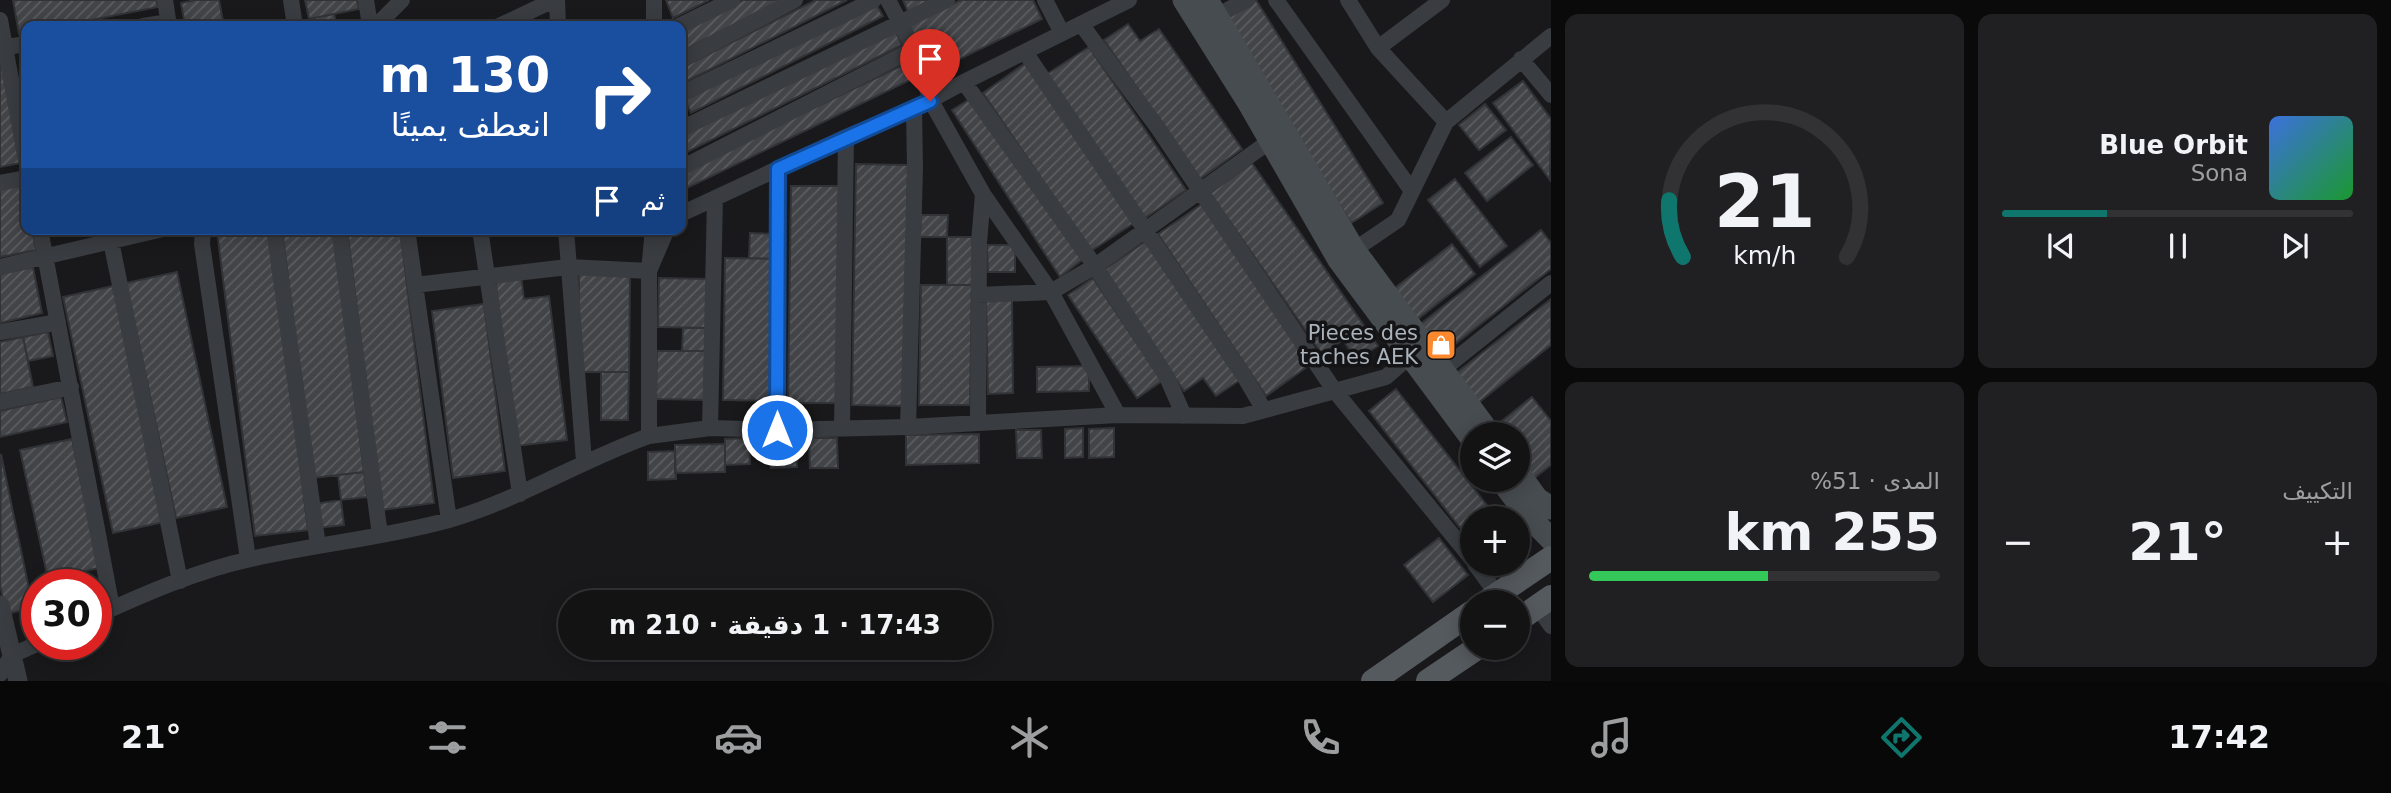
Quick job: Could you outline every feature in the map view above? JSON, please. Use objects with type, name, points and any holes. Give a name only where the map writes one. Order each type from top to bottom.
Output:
[{"type":"main road","points":[[1184,0],[1208,13],[1347,255],[1410,356],[1436,375],[1462,422]]},
{"type":"main road","points":[[1208,13],[1270,141],[1347,255],[1436,375],[1479,422]]},
{"type":"main road","points":[[1530,489],[1537,499],[1551,508]]},
{"type":"main road","points":[[1510,492],[1529,517],[1551,539]]},
{"type":"main road","points":[[1503,590],[1551,558]]},
{"type":"main road","points":[[1373,681],[1460,620]]},
{"type":"main road","points":[[1442,677],[1463,660]]},
{"type":"street","points":[[164,0],[168,21]]},
{"type":"street","points":[[290,0],[294,21]]},
{"type":"street","points":[[366,0],[369,21]]},
{"type":"street","points":[[381,21],[402,0]]},
{"type":"street","points":[[510,21],[556,0],[558,21]]},
{"type":"street","points":[[654,0],[654,21]]},
{"type":"street","points":[[686,23],[732,0]]},
{"type":"street","points":[[686,57],[795,0]]},
{"type":"street","points":[[686,92],[874,0]]},
{"type":"street","points":[[888,0],[914,49],[930,101],[983,194],[1051,292],[1118,415]]},
{"type":"street","points":[[686,127],[947,0]]},
{"type":"street","points":[[1045,0],[1062,33]]},
{"type":"street","points":[[686,212],[846,137],[914,109],[1129,0]]},
{"type":"street","points":[[1208,13],[1247,0]]},
{"type":"street","points":[[1276,0],[1412,191]]},
{"type":"street","points":[[1348,0],[1378,48],[1446,122]]},
{"type":"street","points":[[1378,48],[1442,0]]},
{"type":"street","points":[[0,19],[2,48],[21,113]]},
{"type":"street","points":[[1081,24],[1158,128],[1334,390],[1460,544]]},
{"type":"street","points":[[1347,255],[1398,220],[1446,122],[1551,36]]},
{"type":"street","points":[[2,48],[21,45]]},
{"type":"street","points":[[686,165],[914,49]]},
{"type":"street","points":[[1025,52],[1244,376],[1264,410]]},
{"type":"street","points":[[1521,59],[1551,95]]},
{"type":"street","points":[[964,82],[1096,267],[1167,377],[1184,416]]},
{"type":"street","points":[[908,427],[915,168],[914,109]]},
{"type":"street","points":[[842,428],[846,137]]},
{"type":"street","points":[[978,295],[1051,292],[1096,267],[1270,141]]},
{"type":"street","points":[[777,430],[778,169]]},
{"type":"street","points":[[0,183],[21,179]]},
{"type":"street","points":[[978,421],[978,295],[983,194]]},
{"type":"street","points":[[710,428],[715,198]]},
{"type":"street","points":[[41,235],[105,569]]},
{"type":"street","points":[[0,267],[137,235]]},
{"type":"street","points":[[203,235],[247,559]]},
{"type":"street","points":[[275,235],[318,546]]},
{"type":"street","points":[[340,235],[380,535]]},
{"type":"street","points":[[408,235],[449,520]]},
{"type":"street","points":[[481,235],[520,494]]},
{"type":"street","points":[[566,235],[584,462]]},
{"type":"street","points":[[649,436],[649,271],[652,235]]},
{"type":"street","points":[[649,271],[664,235]]},
{"type":"street","points":[[111,241],[180,581]]},
{"type":"street","points":[[415,285],[568,267],[649,271]]},
{"type":"street","points":[[1436,375],[1551,283]]},
{"type":"street","points":[[0,332],[58,322]]},
{"type":"street","points":[[112,608],[180,581],[247,559],[449,520],[520,494],[584,462],[649,436],[710,428],[777,430],[908,427],[1118,415],[1243,416],[1387,377],[1410,356]]},
{"type":"street","points":[[0,402],[71,387]]},
{"type":"street","points":[[0,605],[18,681]]},
{"type":"street","points":[[0,674],[12,655],[21,651]]},
{"type":"building","points":[[13,0],[156,0],[158,7],[86,21],[21,21],[19,34]]},
{"type":"building","points":[[219,0],[223,21],[184,21],[181,3]]},
{"type":"building","points":[[305,0],[357,0],[359,9],[309,19]]},
{"type":"building","points":[[666,0],[709,0],[673,18]]},
{"type":"building","points":[[743,0],[783,0],[686,49],[686,28]]},
{"type":"building","points":[[816,0],[847,0],[686,81],[686,65]]},
{"type":"building","points":[[903,0],[932,0],[908,12]]},
{"type":"building","points":[[961,0],[1033,0],[1042,19],[931,73],[908,25]]},
{"type":"building","points":[[1251,0],[1256,0],[1383,203],[1351,223],[1223,18]]},
{"type":"building","points":[[876,4],[883,16],[691,113],[686,99]]},
{"type":"building","points":[[334,14],[336,21],[309,21]]},
{"type":"building","points":[[1128,24],[1140,41],[1159,29],[1242,149],[1200,179],[1104,40]]},
{"type":"building","points":[[896,32],[902,45],[686,153],[686,134]]},
{"type":"building","points":[[1089,47],[1186,190],[1145,218],[1047,74]]},
{"type":"building","points":[[0,57],[21,163],[0,167]]},
{"type":"building","points":[[1027,62],[1134,223],[1091,251],[983,93]]},
{"type":"building","points":[[905,64],[912,79],[686,189],[686,170]]},
{"type":"building","points":[[1523,81],[1551,119],[1550,180],[1493,103]]},
{"type":"building","points":[[970,99],[1082,260],[1060,277],[952,110]]},
{"type":"building","points":[[1485,104],[1506,130],[1479,150],[1459,125]]},
{"type":"building","points":[[1511,137],[1533,165],[1487,201],[1465,173]]},
{"type":"building","points":[[1252,163],[1378,346],[1356,360],[1343,340],[1322,354],[1210,193]]},
{"type":"building","points":[[856,164],[908,165],[904,406],[852,405]]},
{"type":"building","points":[[1455,179],[1507,246],[1480,267],[1428,200]]},
{"type":"building","points":[[21,185],[21,235],[33,235],[36,250],[0,257],[0,189]]},
{"type":"building","points":[[791,186],[841,186],[837,403],[788,403]]},
{"type":"building","points":[[1202,204],[1311,364],[1266,396],[1158,234]]},
{"type":"building","points":[[921,215],[948,215],[947,237],[920,237]]},
{"type":"building","points":[[1541,230],[1551,243],[1551,269],[1441,355],[1418,326]]},
{"type":"building","points":[[750,233],[776,234],[775,259],[749,258]]},
{"type":"building","points":[[217,235],[272,235],[308,530],[255,536]]},
{"type":"building","points":[[283,235],[335,235],[364,472],[313,478]]},
{"type":"building","points":[[348,235],[401,235],[434,503],[382,510]]},
{"type":"building","points":[[947,237],[973,237],[972,285],[947,285]]},
{"type":"building","points":[[1146,241],[1240,380],[1216,396],[1203,378],[1184,391],[1102,271]]},
{"type":"building","points":[[1452,244],[1475,274],[1414,322],[1391,291]]},
{"type":"building","points":[[987,245],[1015,245],[1015,272],[988,272]]},
{"type":"building","points":[[725,258],[775,259],[773,401],[723,400]]},
{"type":"building","points":[[33,267],[42,313],[0,323],[0,274]]},
{"type":"building","points":[[177,272],[227,507],[176,518],[126,283]]},
{"type":"building","points":[[579,273],[630,274],[629,372],[578,372]]},
{"type":"building","points":[[521,275],[524,299],[549,296],[567,440],[516,446],[495,278]]},
{"type":"building","points":[[659,278],[709,279],[708,328],[658,327]]},
{"type":"building","points":[[1093,278],[1162,381],[1137,398],[1068,295]]},
{"type":"building","points":[[921,285],[972,285],[970,405],[919,405]]},
{"type":"building","points":[[113,286],[164,522],[113,533],[63,297]]},
{"type":"building","points":[[986,299],[1012,299],[1013,393],[988,394]]},
{"type":"building","points":[[1551,299],[1551,345],[1478,403],[1455,374]]},
{"type":"building","points":[[484,304],[505,471],[453,478],[432,311]]},
{"type":"building","points":[[683,328],[708,328],[708,351],[682,351]]},
{"type":"building","points":[[48,332],[53,356],[28,361],[23,337]]},
{"type":"building","points":[[23,337],[33,387],[0,394],[0,342]]},
{"type":"building","points":[[657,351],[708,351],[707,400],[656,399]]},
{"type":"building","points":[[1089,366],[1089,391],[1037,392],[1037,367]]},
{"type":"building","points":[[601,372],[629,372],[628,420],[601,420]]},
{"type":"building","points":[[1396,389],[1460,471],[1460,492],[1477,492],[1488,506],[1460,506],[1460,528],[1369,411]]},
{"type":"building","points":[[61,397],[67,422],[0,437],[0,411]]},
{"type":"building","points":[[1532,397],[1551,421],[1551,465],[1533,479],[1530,475],[1530,422],[1501,422]]},
{"type":"building","points":[[1083,428],[1083,457],[1065,458],[1065,429]]},
{"type":"building","points":[[1114,428],[1114,457],[1089,458],[1089,429]]},
{"type":"building","points":[[1016,430],[1041,430],[1042,458],[1017,458]]},
{"type":"building","points":[[979,434],[979,463],[906,465],[906,435]]},
{"type":"building","points":[[796,437],[797,467],[771,468],[771,438]]},
{"type":"building","points":[[749,438],[750,464],[725,465],[725,439]]},
{"type":"building","points":[[809,438],[837,438],[838,468],[810,468]]},
{"type":"building","points":[[72,439],[99,568],[46,569],[20,450]]},
{"type":"building","points":[[725,444],[725,472],[675,473],[675,445]]},
{"type":"building","points":[[675,451],[676,479],[648,480],[648,452]]},
{"type":"building","points":[[1,454],[25,569],[21,569],[21,611],[6,614],[0,584]]},
{"type":"building","points":[[364,472],[367,497],[341,500],[338,475]]},
{"type":"building","points":[[341,500],[344,525],[317,528],[314,504]]},
{"type":"building","points":[[1439,538],[1460,565],[1460,576],[1467,576],[1433,602],[1404,565]]},
{"type":"place","name":"Pieces des taches AEK","points":[[1441,345]]},
{"type":"route","points":[[777,430],[778,169],[930,101]]}]
